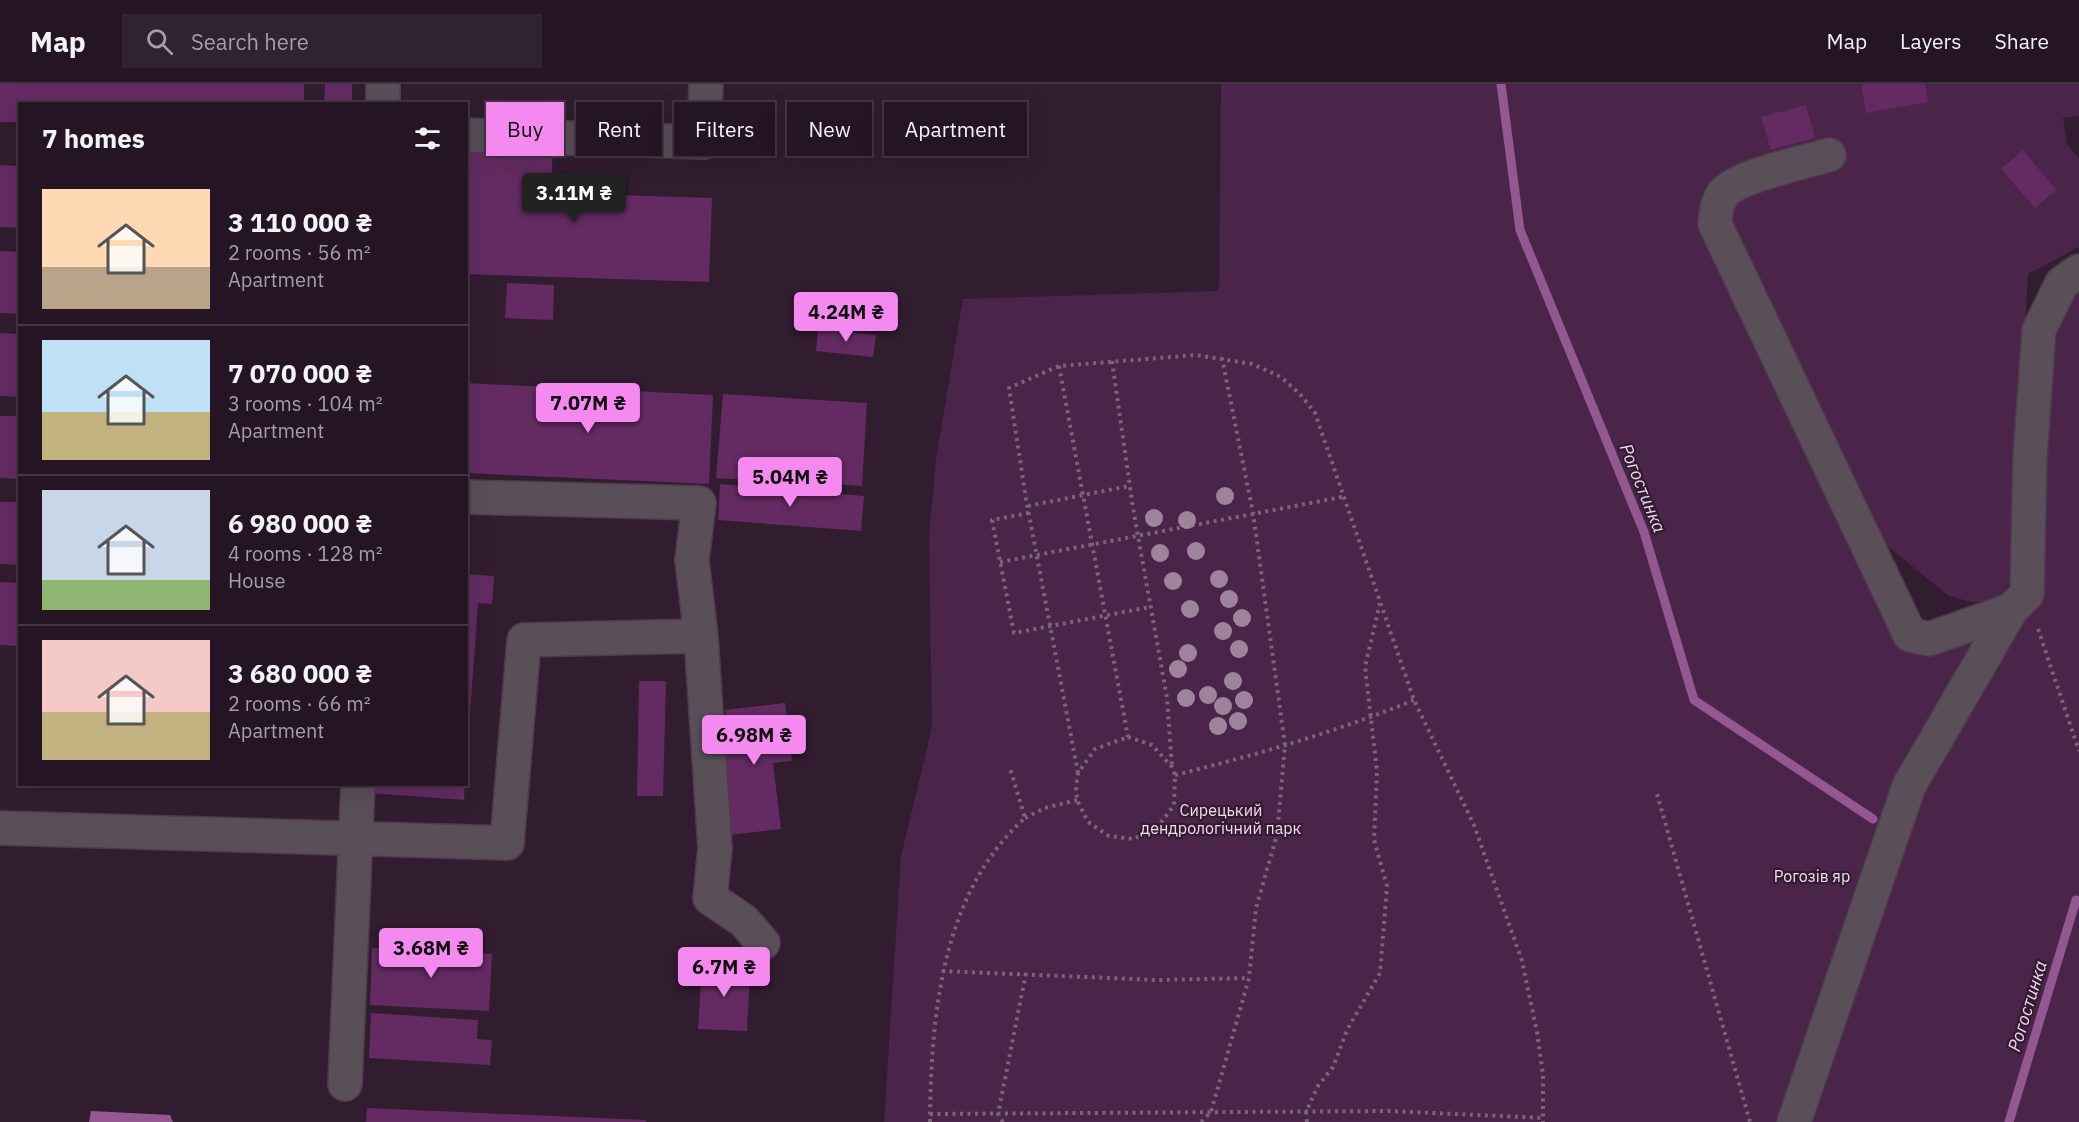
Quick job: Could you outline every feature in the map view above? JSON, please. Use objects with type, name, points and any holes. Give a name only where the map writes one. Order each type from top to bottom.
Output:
[{"type":"lane","points":[[383,84],[383,102]]},
{"type":"lane","points":[[468,135],[704,142],[706,84]]},
{"type":"lane","points":[[1829,155],[1739,182],[1724,193],[1716,208],[1715,224],[1910,635],[1929,639],[2019,602]]},
{"type":"lane","points":[[1794,1122],[1909,786],[2019,602],[2039,330],[2062,283],[2079,271]]},
{"type":"lane","points":[[468,497],[699,503],[692,560],[701,636],[715,848],[710,898],[744,921],[763,944]]},
{"type":"lane","points":[[0,828],[507,843],[524,639],[701,636]]},
{"type":"lane","points":[[345,1084],[358,786]]},
{"type":"path","points":[[930,1114],[1389,1111],[1544,1120],[1543,1075],[1538,1032],[1522,961],[1474,825],[1414,700],[1342,497],[1315,413],[1300,394],[1281,377],[1252,364],[1196,355],[1112,361],[1059,366],[1010,388],[1029,513],[1078,773],[1077,801],[1088,822],[1109,836],[1133,839],[1156,829],[1174,805],[1174,775],[1167,698],[1129,486],[1112,361]]},
{"type":"path","points":[[1201,1122],[1211,1112],[1249,978],[1256,908],[1276,835],[1285,745],[1252,513],[1222,358]]},
{"type":"path","points":[[1059,366],[1128,737]]},
{"type":"path","points":[[1028,506],[1129,486]]},
{"type":"path","points":[[1000,562],[1342,497]]},
{"type":"path","points":[[1029,513],[992,520],[1014,633],[1150,606]]},
{"type":"path","points":[[2019,602],[2079,751]]},
{"type":"path","points":[[1307,1122],[1306,1112],[1318,1086],[1333,1067],[1347,1030],[1380,973],[1387,886],[1374,840],[1377,771],[1365,667],[1380,603]]},
{"type":"path","points":[[1174,775],[1285,745],[1372,717],[1414,700]]},
{"type":"path","points":[[1078,773],[1095,749],[1128,737],[1152,745],[1172,767]]},
{"type":"path","points":[[1010,768],[1025,818]]},
{"type":"path","points":[[1657,794],[1750,1122]]},
{"type":"path","points":[[930,1122],[942,971],[974,880],[1008,833],[1025,818],[1045,808],[1077,801]]},
{"type":"path","points":[[942,971],[1157,980],[1249,978]]},
{"type":"path","points":[[1003,1122],[998,1114],[1026,973]]},
{"type":"green space","points":[[1221,84],[2079,84],[2079,116],[2063,118],[2067,144],[2079,159],[2079,247],[2028,274],[2012,580],[1998,601],[1971,602],[1949,596],[1881,541],[1703,242],[1913,650],[2006,631],[2045,333],[2079,282],[2079,1122],[884,1122],[901,856],[932,727],[929,536],[936,459],[963,299],[1219,291]]},
{"type":"shaded area","points":[[91,1111],[170,1115],[173,1122],[89,1122]]},
{"type":"building","points":[[0,84],[304,84],[304,102],[18,102],[18,122],[0,122]]},
{"type":"building","points":[[325,84],[352,84],[352,102],[324,102]]},
{"type":"building","points":[[1861,84],[1925,84],[1928,102],[1866,113]]},
{"type":"building","points":[[1806,105],[1815,138],[1771,150],[1761,117]]},
{"type":"building","points":[[468,139],[486,140],[486,156],[552,156],[551,193],[712,198],[709,282],[468,274]]},
{"type":"building","points":[[2023,150],[2056,190],[2035,208],[2001,169]]},
{"type":"building","points":[[0,165],[18,166],[18,228],[0,227]]},
{"type":"building","points":[[0,251],[18,252],[18,314],[0,313]]},
{"type":"building","points":[[507,283],[554,285],[553,320],[505,318]]},
{"type":"building","points":[[818,329],[876,335],[873,357],[816,351]]},
{"type":"building","points":[[0,333],[18,334],[18,397],[0,396]]},
{"type":"building","points":[[468,383],[713,395],[709,484],[468,473]]},
{"type":"building","points":[[723,394],[867,403],[862,486],[716,478]]},
{"type":"building","points":[[0,416],[18,416],[18,479],[0,478]]},
{"type":"building","points":[[720,484],[864,496],[861,531],[718,520]]},
{"type":"building","points":[[0,502],[18,502],[18,565],[0,564]]},
{"type":"building","points":[[468,574],[494,576],[492,604],[478,603],[468,742]]},
{"type":"building","points":[[0,582],[18,583],[18,646],[0,645]]},
{"type":"building","points":[[639,681],[666,681],[663,796],[637,796]]},
{"type":"building","points":[[785,703],[792,761],[773,763],[781,829],[729,835],[718,740],[728,739],[725,710]]},
{"type":"building","points":[[370,786],[465,786],[464,800],[369,793]]},
{"type":"building","points":[[372,948],[492,954],[489,1011],[370,1005]]},
{"type":"building","points":[[702,965],[750,968],[747,1031],[698,1029]]},
{"type":"building","points":[[371,1013],[478,1020],[477,1039],[492,1040],[490,1065],[369,1058]]},
{"type":"building","points":[[367,1108],[646,1120],[646,1122],[366,1122]]},
{"type":"waterway","name":"Рогостинка","points":[[1501,84],[1520,230],[1644,532],[1694,700],[1873,819]]},
{"type":"waterway","name":"Рогостинка","points":[[2009,1122],[2076,900]]},
{"type":"park label","name":"Сирецький дендрологічний парк","points":[[1221,819]]},
{"type":"park label","name":"Рогозів яр","points":[[1812,876]]}]
